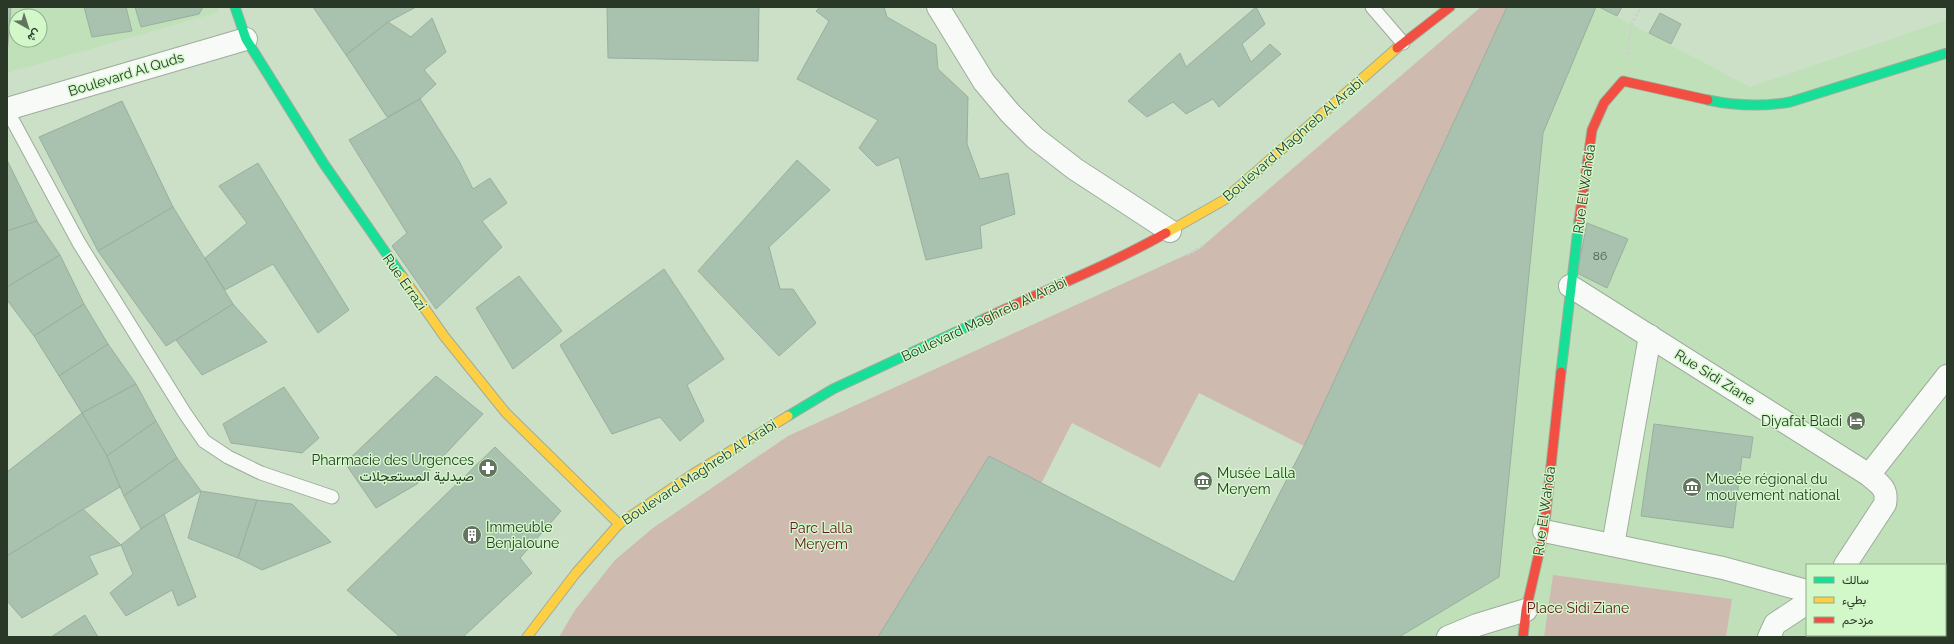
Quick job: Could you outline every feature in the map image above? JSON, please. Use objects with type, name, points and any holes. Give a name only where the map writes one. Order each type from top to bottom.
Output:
[{"type":"street","name":"Rue Errazi","points":[[235,7],[246,39],[324,164],[444,336],[506,413],[619,524]]},
{"type":"street","points":[[938,7],[984,82],[1010,113],[1035,138],[1075,169],[1170,231]]},
{"type":"street","name":"Boulevard Maghreb Al Arabi","points":[[527,637],[576,573],[619,524],[700,470],[833,389],[1078,275],[1127,256],[1224,200],[1404,43],[1450,7]]},
{"type":"street","name":"Boulevard Al Quds","points":[[7,110],[246,39]]},
{"type":"street","points":[[1623,81],[1733,105],[1767,106],[1790,102],[1947,53]]},
{"type":"street","name":"Rue El Wahda","points":[[1523,637],[1526,610],[1544,531],[1570,286],[1592,130],[1604,103],[1623,81]]},
{"type":"street","name":"Rue Sidi Ziane","points":[[1570,286],[1869,475],[1883,487],[1887,495],[1885,504],[1847,564]]},
{"type":"street","points":[[1613,545],[1650,336]]},
{"type":"street","points":[[1869,475],[1947,376]]},
{"type":"street","points":[[1544,531],[1723,568],[1806,591]]},
{"type":"street","points":[[1769,637],[1775,624],[1806,605]]},
{"type":"street","points":[[1448,637],[1476,625],[1526,610]]},
{"type":"lane","points":[[1372,7],[1404,43]]},
{"type":"lane","points":[[7,110],[79,243],[184,412],[204,441],[228,457],[261,473],[332,497]]},
{"type":"path","points":[[1623,81],[1632,23],[1641,7]]},
{"type":"shaded area","points":[[7,7],[217,7],[219,12],[7,73]]},
{"type":"shaded area","points":[[1507,7],[1599,7],[1750,87],[1947,20],[1947,637],[878,637],[989,456],[1234,582],[1304,446]]},
{"type":"green space","name":"Parc Lalla Meryem","points":[[1481,7],[1507,7],[1304,446],[1199,393],[1160,468],[1072,423],[1041,484],[989,456],[878,637],[559,637],[575,610],[615,560],[653,528],[788,436],[1199,249]]},
{"type":"green space","name":"Place Sidi Ziane","points":[[1553,575],[1732,599],[1726,637],[1544,637]]},
{"type":"building","points":[[7,7],[11,7],[8,8],[7,54]]},
{"type":"building","points":[[84,7],[126,7],[132,31],[92,37]]},
{"type":"building","points":[[135,7],[203,7],[199,14],[141,27]]},
{"type":"building","points":[[313,7],[416,7],[388,22],[346,55]]},
{"type":"building","points":[[607,7],[759,7],[758,61],[608,58]]},
{"type":"building","points":[[820,7],[884,7],[887,17],[936,45],[938,69],[968,97],[967,144],[980,179],[1008,173],[1015,214],[980,226],[982,248],[926,260],[899,157],[877,166],[859,148],[878,120],[797,79],[829,21],[816,11]]},
{"type":"building","points":[[1256,7],[1265,24],[1242,44],[1251,62],[1270,44],[1281,54],[1219,107],[1213,99],[1186,114],[1173,102],[1147,117],[1128,101],[1180,53],[1186,67]]},
{"type":"building","points":[[1507,7],[1596,7],[1543,133],[1499,577],[1399,637],[878,637],[989,456],[1234,582],[1304,446]]},
{"type":"building","points":[[1599,7],[1622,7],[1617,16]]},
{"type":"building","points":[[1660,13],[1681,24],[1671,44],[1649,33]]},
{"type":"building","points":[[432,18],[446,52],[424,70],[436,84],[420,99],[387,117],[346,55],[388,22],[411,37]]},
{"type":"building","points":[[420,99],[459,161],[473,189],[490,178],[507,203],[482,221],[502,247],[436,309],[392,246],[407,233],[349,140]]},
{"type":"building","points":[[122,101],[173,207],[98,251],[39,137]]},
{"type":"building","points":[[7,160],[37,221],[7,231]]},
{"type":"building","points":[[797,160],[830,190],[769,247],[780,289],[793,289],[816,323],[779,356],[698,271]]},
{"type":"building","points":[[258,163],[349,310],[318,333],[273,264],[225,290],[205,258],[247,223],[219,186]]},
{"type":"building","points":[[173,207],[233,304],[166,346],[98,251]]},
{"type":"building","points":[[37,221],[60,255],[7,287],[7,231]]},
{"type":"building","points":[[1587,223],[1628,239],[1607,288],[1577,273]]},
{"type":"building","points":[[60,255],[84,304],[34,336],[7,300],[7,287]]},
{"type":"building","points":[[664,269],[724,359],[687,385],[704,421],[680,441],[660,417],[612,434],[560,345]]},
{"type":"building","points":[[519,276],[562,331],[513,369],[476,308]]},
{"type":"building","points":[[84,304],[108,344],[59,376],[34,336]]},
{"type":"building","points":[[233,304],[267,342],[202,375],[176,340]]},
{"type":"building","points":[[108,344],[136,384],[82,413],[59,376]]},
{"type":"building","points":[[436,376],[483,414],[417,484],[376,508],[345,463]]},
{"type":"building","points":[[136,384],[156,421],[107,456],[82,413]]},
{"type":"building","points":[[284,387],[319,438],[302,453],[231,443],[223,424]]},
{"type":"building","points":[[82,413],[107,456],[120,487],[7,556],[7,472]]},
{"type":"building","points":[[156,421],[177,458],[124,496],[107,456]]},
{"type":"building","name":"Mueée régional du mouvement national","points":[[1654,424],[1753,437],[1750,458],[1742,457],[1733,528],[1641,516]]},
{"type":"building","name":"Immeuble Benjaloune","points":[[495,447],[561,511],[520,558],[532,573],[463,637],[400,637],[347,590]]},
{"type":"building","points":[[177,458],[201,491],[141,529],[124,496]]},
{"type":"building","points":[[201,491],[257,500],[238,558],[188,538]]},
{"type":"building","points":[[257,500],[292,504],[331,542],[262,570],[238,558]]},
{"type":"building","points":[[83,509],[121,545],[89,556],[98,574],[22,618],[7,601],[7,556]]},
{"type":"building","points":[[164,514],[196,597],[178,606],[172,590],[126,616],[110,593],[133,574],[121,545],[141,529]]},
{"type":"building","points":[[85,615],[98,637],[51,637]]},
{"type":"traffic: fast","points":[[235,7],[246,39],[324,164],[402,276]]},
{"type":"traffic: fast","points":[[1708,100],[1729,104],[1749,105],[1769,105],[1790,102],[1947,53]]},
{"type":"traffic: fast","points":[[1561,372],[1579,221]]},
{"type":"traffic: fast","points":[[788,416],[833,389],[986,318]]},
{"type":"traffic: slow","points":[[1166,233],[1224,200],[1397,48]]},
{"type":"traffic: slow","points":[[402,276],[444,336],[506,413],[619,524]]},
{"type":"traffic: slow","points":[[527,637],[576,573],[619,524],[693,474],[788,416]]},
{"type":"traffic: jam","points":[[1397,48],[1450,7]]},
{"type":"traffic: jam","points":[[1579,221],[1592,130],[1604,103],[1623,81],[1708,100]]},
{"type":"traffic: jam","points":[[986,318],[1099,267],[1166,233]]},
{"type":"traffic: jam","points":[[1523,637],[1526,610],[1544,531],[1561,372]]},
{"type":"place","name":"Diyafat Bladi","points":[[1856,421]]},
{"type":"place","name":"Pharmacie des Urgences صيدلية المستعجلات","points":[[488,468]]},
{"type":"place","name":"Musée Lalla Meryem","points":[[1203,481]]},
{"type":"place","name":"Mueée régional du mouvement national","points":[[1692,487]]},
{"type":"place","name":"Immeuble Benjaloune","points":[[472,535]]}]
